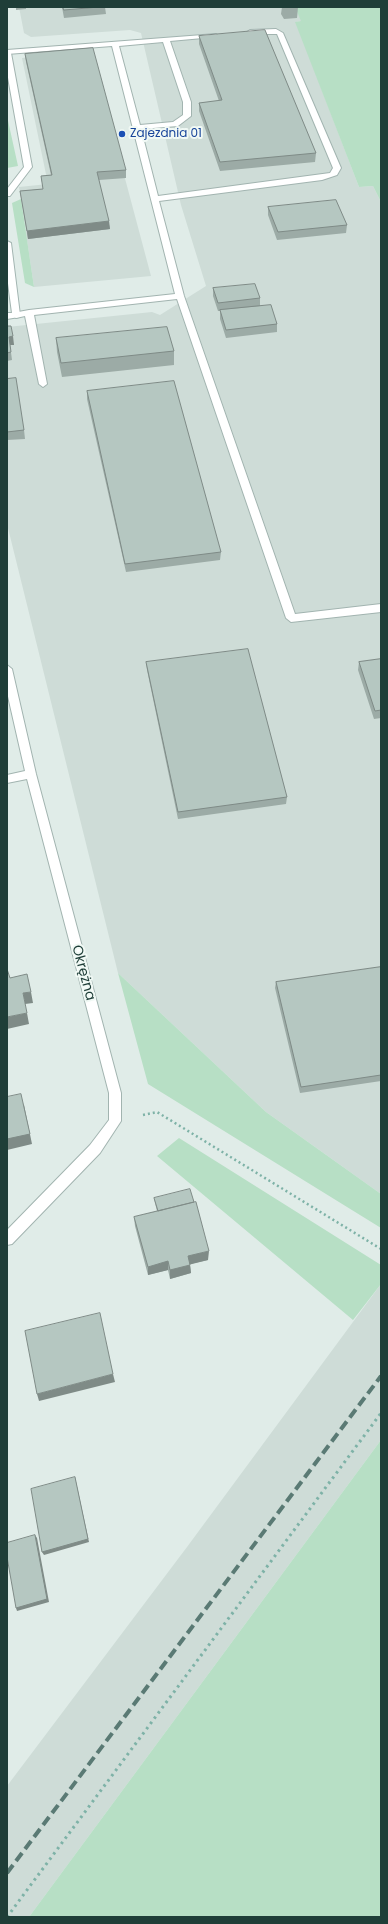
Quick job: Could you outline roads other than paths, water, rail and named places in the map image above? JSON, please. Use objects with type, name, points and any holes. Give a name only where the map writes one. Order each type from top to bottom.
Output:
[{"type":"street","points":[[155,199],[322,178],[333,175],[337,168],[280,33],[276,30],[245,32]]},
{"type":"street","points":[[7,194],[28,168],[7,53],[221,35]]},
{"type":"street","points":[[137,127],[175,124],[187,116],[187,102],[166,39]]},
{"type":"street","points":[[115,44],[180,296],[272,567],[291,618],[381,608]]},
{"type":"street","points":[[7,243],[11,316],[180,296]]},
{"type":"street","points":[[29,313],[43,384]]},
{"type":"street","name":"Okrężna","points":[[7,669],[31,774],[115,1093],[115,1120],[96,1150],[7,1239]]},
{"type":"street","points":[[7,779],[31,774]]},
{"type":"railway","points":[[7,1873],[381,1376]]},
{"type":"place","name":"Zajezdnia 01","points":[[122,134]]}]
